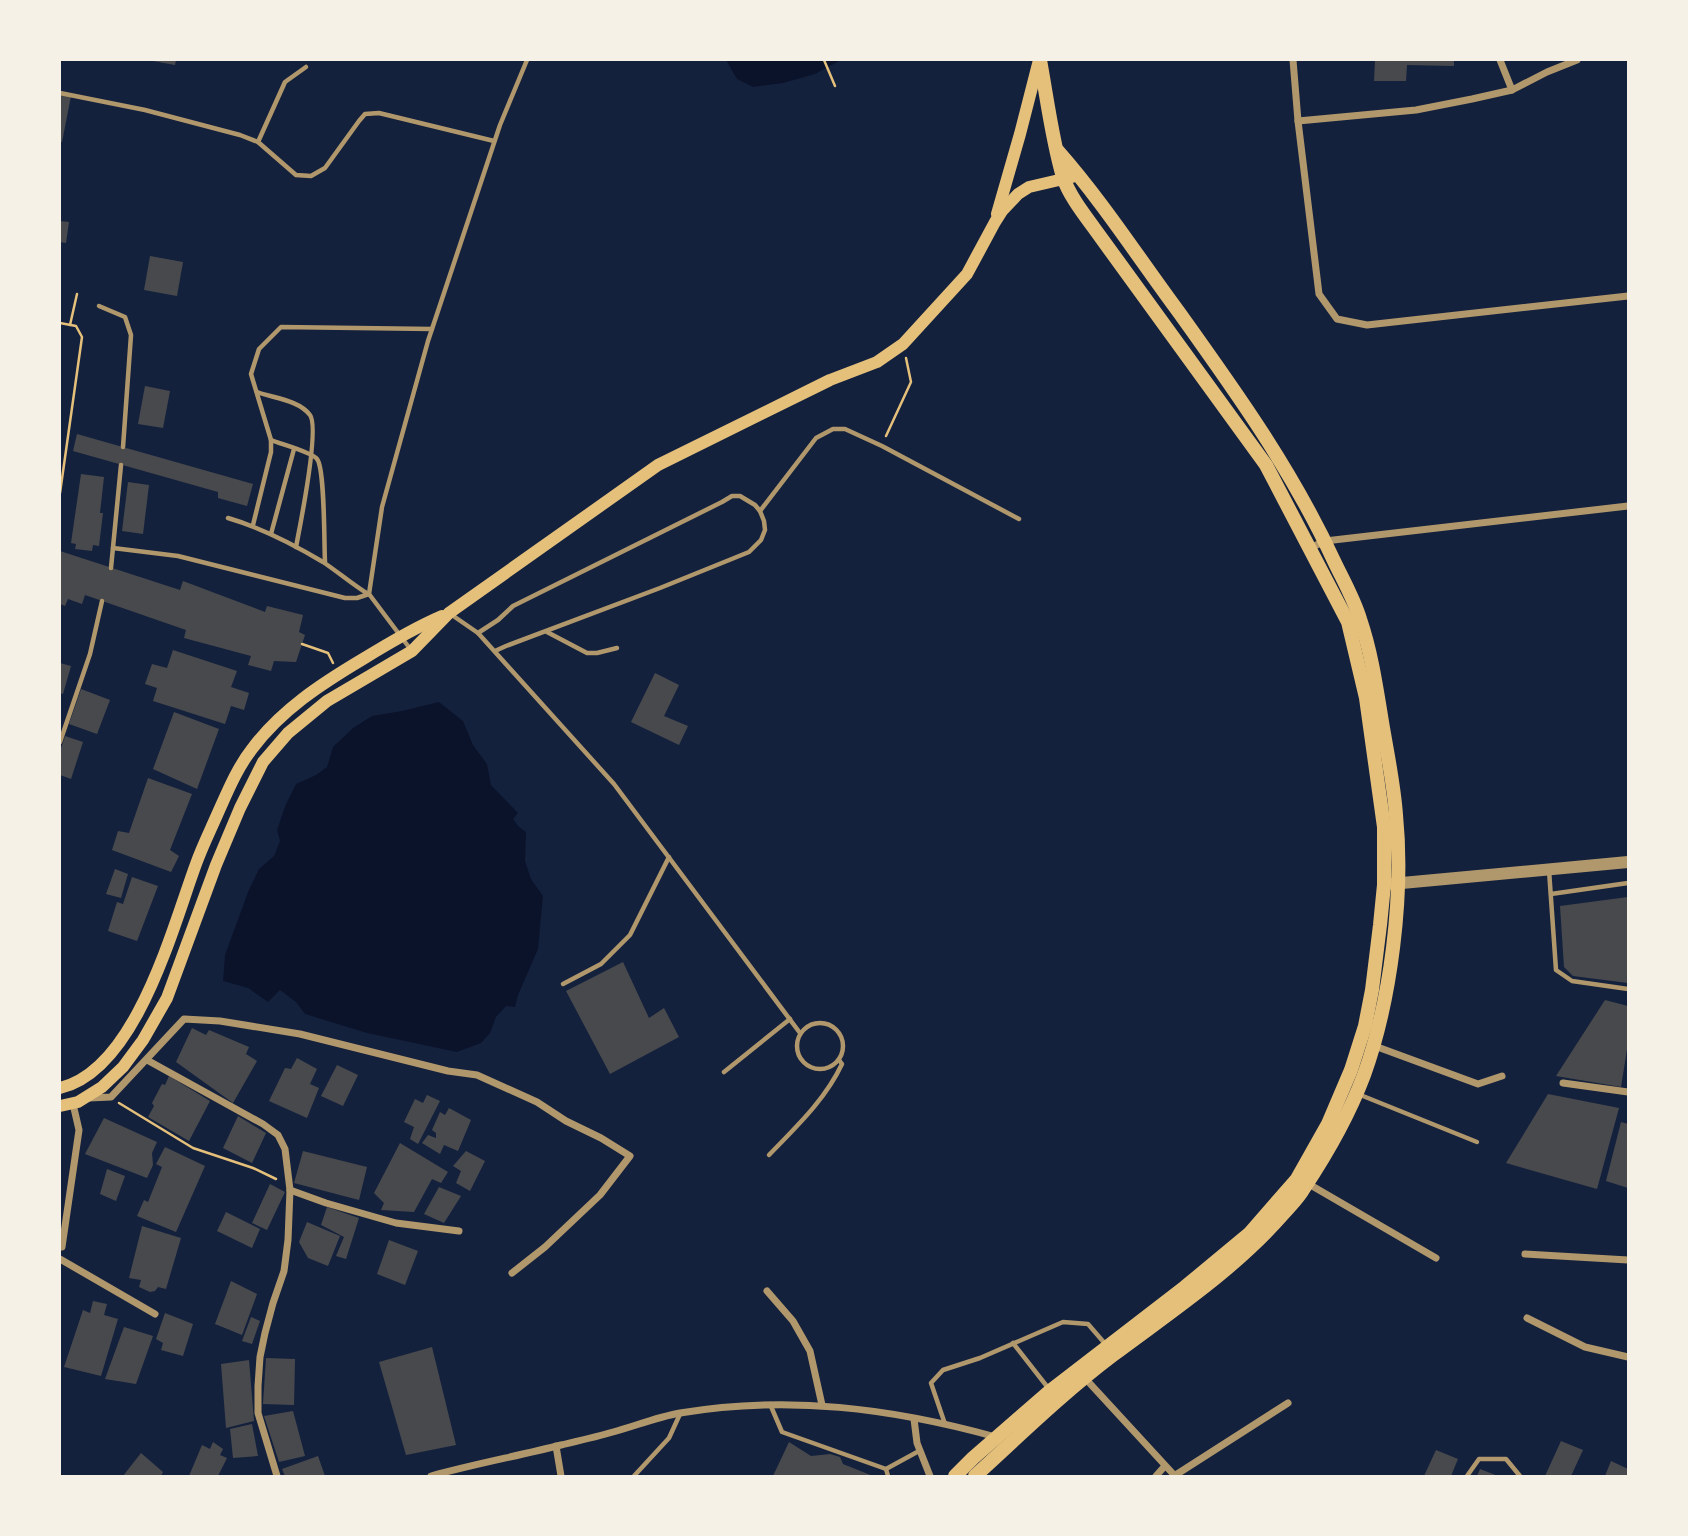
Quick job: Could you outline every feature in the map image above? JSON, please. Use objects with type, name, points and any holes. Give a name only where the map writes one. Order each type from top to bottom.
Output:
[{"type":"main road","points":[[1040,60],[1064,179],[1078,205],[1266,466],[1348,622],[1366,698],[1391,884]]},
{"type":"main road","points":[[995,222],[1040,60]]},
{"type":"main road","points":[[955,1476],[996,1437],[1054,1396],[1111,1350],[1154,1326],[1240,1259],[1303,1190],[1302,1181],[1336,1133],[1384,999],[1392,948],[1391,884],[1396,816],[1373,669],[1360,617],[1325,541],[1285,466],[1245,404],[1126,238],[1057,150]]},
{"type":"main road","points":[[72,1103],[102,1087],[123,1067],[143,1040],[166,998],[240,808],[263,762],[288,733],[327,701],[412,651],[449,613],[658,464],[830,380],[877,362],[903,344],[967,274],[1002,211],[1018,194],[1029,187],[1079,175]]},
{"type":"main road","points":[[60,1088],[82,1079],[107,1058],[132,1023],[149,991],[197,860],[238,772],[250,751],[275,720],[304,696],[400,636],[449,613]]},
{"type":"main road","points":[[275,720],[288,733]]},
{"type":"main road","points":[[197,860],[216,865]]},
{"type":"main road","points":[[149,991],[166,998]]},
{"type":"main road","points":[[975,1476],[1013,1441],[1054,1396]]},
{"type":"street","points":[[1293,60],[1319,294],[1337,319],[1367,325],[1629,296]]},
{"type":"street","points":[[1500,60],[1511,90]]},
{"type":"street","points":[[1298,121],[1416,110],[1511,90],[1577,60]]},
{"type":"street","points":[[1310,548],[1325,541],[1629,506]]},
{"type":"street","points":[[1391,884],[1629,862]]},
{"type":"street","points":[[155,1314],[60,1252],[79,1130],[72,1103],[111,1097],[184,1019],[219,1021],[300,1034],[448,1071],[477,1075],[537,1102],[629,1156],[600,1195],[545,1247],[512,1273]]},
{"type":"street","points":[[1367,1043],[1478,1084],[1502,1076]]},
{"type":"street","points":[[147,1060],[263,1124],[278,1135],[285,1149],[290,1190],[288,1240],[284,1271],[272,1303],[260,1357],[258,1386],[258,1413],[277,1476]]},
{"type":"street","points":[[1563,1083],[1629,1092]]},
{"type":"street","points":[[1302,1181],[1436,1258]]},
{"type":"street","points":[[290,1190],[396,1223],[459,1231]]},
{"type":"street","points":[[1525,1254],[1629,1260]]},
{"type":"street","points":[[767,1291],[793,1321],[810,1351],[822,1405]]},
{"type":"street","points":[[1527,1318],[1585,1347],[1629,1357]]},
{"type":"street","points":[[1081,1373],[1174,1476],[1288,1403]]},
{"type":"street","points":[[431,1476],[680,1413],[770,1404],[822,1405],[877,1412],[945,1424],[1013,1441]]},
{"type":"street","points":[[914,1419],[917,1443],[930,1476]]},
{"type":"street","points":[[556,1446],[561,1476]]},
{"type":"street","points":[[1156,1476],[1164,1467]]},
{"type":"lane","points":[[369,594],[382,507],[432,329],[494,141],[527,60]]},
{"type":"lane","points":[[258,142],[285,82],[306,67]]},
{"type":"lane","points":[[60,93],[145,110],[240,135],[258,142],[296,175],[311,176],[326,168],[365,114],[379,113],[494,141]]},
{"type":"lane","points":[[99,306],[125,317],[131,335],[123,447]]},
{"type":"lane","points":[[253,525],[271,452],[271,440],[251,374],[260,349],[281,327],[432,329]]},
{"type":"lane","points":[[256,391],[297,405],[309,412],[314,420],[312,455],[296,548]]},
{"type":"lane","points":[[760,511],[816,438],[833,429],[845,429],[1019,520]]},
{"type":"lane","points":[[271,440],[317,459],[320,466],[325,563]]},
{"type":"lane","points":[[271,534],[295,449]]},
{"type":"lane","points":[[111,568],[121,465]]},
{"type":"lane","points":[[478,633],[513,606],[732,496],[748,499],[760,511],[765,530],[761,540],[749,552],[495,651]]},
{"type":"lane","points":[[228,518],[253,525],[325,563],[369,594],[412,651]]},
{"type":"lane","points":[[113,548],[178,556],[345,598],[369,594]]},
{"type":"lane","points":[[60,741],[90,654],[102,601]]},
{"type":"lane","points":[[449,613],[478,633],[614,784],[800,1033]]},
{"type":"lane","points":[[547,631],[586,653],[617,648]]},
{"type":"lane","points":[[563,984],[601,964],[630,935],[669,857]]},
{"type":"lane","points":[[1549,870],[1556,970],[1572,981],[1629,989]]},
{"type":"lane","points":[[1551,894],[1629,883]]},
{"type":"lane","points":[[724,1072],[790,1019]]},
{"type":"lane","points":[[819,1023],[833,1027],[842,1038],[839,1060],[827,1069],[813,1069],[806,1065],[796,1046],[800,1033],[805,1027],[819,1023]]},
{"type":"lane","points":[[769,1155],[833,1083],[842,1064],[839,1060]]},
{"type":"lane","points":[[1350,1091],[1477,1142]]},
{"type":"lane","points":[[945,1424],[931,1383],[943,1370],[980,1358],[1063,1322],[1088,1324],[1111,1350]]},
{"type":"lane","points":[[1013,1343],[1054,1396]]},
{"type":"lane","points":[[770,1404],[782,1432],[886,1469],[920,1451]]},
{"type":"lane","points":[[634,1476],[669,1438],[680,1413]]},
{"type":"lane","points":[[1466,1476],[1479,1458],[1506,1459],[1520,1476]]},
{"type":"lane","points":[[886,1469],[888,1476]]},
{"type":"path","points":[[824,60],[835,86]]},
{"type":"path","points":[[70,325],[77,294]]},
{"type":"path","points":[[60,323],[76,326],[82,337],[60,493]]},
{"type":"path","points":[[882,446],[911,382],[903,344]]},
{"type":"path","points":[[111,1097],[193,1148],[253,1168],[281,1181],[290,1190]]},
{"type":"water","points":[[726,60],[841,60],[815,74],[783,83],[753,87],[737,79]]},
{"type":"water","points":[[439,702],[463,721],[473,745],[487,764],[491,785],[518,813],[513,819],[526,832],[525,861],[531,879],[543,896],[538,949],[515,1007],[506,1006],[496,1017],[490,1033],[481,1043],[457,1052],[367,1033],[305,1014],[296,1002],[280,990],[268,1002],[248,988],[223,981],[225,955],[248,892],[259,869],[274,856],[280,841],[277,830],[296,784],[327,767],[333,747],[353,728],[372,716]]},
{"type":"building","points":[[154,60],[176,60],[175,65]]},
{"type":"building","points":[[1375,60],[1454,60],[1454,66],[1407,65],[1406,81],[1374,81]]},
{"type":"building","points":[[60,94],[71,96],[62,142],[60,142]]},
{"type":"building","points":[[60,221],[69,222],[66,243],[60,242]]},
{"type":"building","points":[[150,256],[183,262],[177,296],[144,290]]},
{"type":"building","points":[[145,386],[170,391],[163,428],[138,424]]},
{"type":"building","points":[[77,434],[253,484],[247,506],[218,498],[218,492],[73,451]]},
{"type":"building","points":[[81,474],[104,477],[99,546],[93,545],[92,551],[75,549],[76,544],[71,543]]},
{"type":"building","points":[[128,482],[149,485],[143,534],[122,531]]},
{"type":"building","points":[[60,551],[180,590],[183,581],[265,612],[267,606],[303,615],[299,632],[305,635],[296,662],[274,661],[271,671],[248,665],[251,656],[184,638],[186,630],[85,595],[82,604],[68,599],[65,606],[60,604]]},
{"type":"building","points":[[173,650],[237,671],[231,687],[249,693],[244,710],[231,706],[225,724],[153,701],[157,688],[145,684],[152,664],[167,668]]},
{"type":"building","points":[[60,663],[71,666],[63,694],[60,693]]},
{"type":"building","points":[[655,673],[679,685],[664,716],[688,726],[679,745],[631,722]]},
{"type":"building","points":[[81,689],[110,700],[97,734],[69,724]]},
{"type":"building","points":[[174,712],[219,729],[197,789],[153,769]]},
{"type":"building","points":[[65,736],[83,742],[71,779],[60,775],[60,751]]},
{"type":"building","points":[[148,778],[192,794],[170,850],[179,856],[171,872],[112,850],[118,831],[129,833]]},
{"type":"building","points":[[115,869],[128,874],[121,898],[106,894]]},
{"type":"building","points":[[132,877],[158,886],[137,941],[108,931],[117,902],[123,904]]},
{"type":"building","points":[[1628,897],[1628,983],[1573,976],[1564,967],[1560,906]]},
{"type":"building","points":[[623,962],[649,1018],[664,1008],[679,1037],[610,1074],[566,991]]},
{"type":"building","points":[[1605,1000],[1628,1006],[1628,1043],[1621,1087],[1556,1076]]},
{"type":"building","points":[[192,1028],[206,1035],[209,1030],[249,1047],[246,1054],[257,1061],[233,1103],[176,1062]]},
{"type":"building","points":[[297,1058],[317,1069],[310,1084],[319,1088],[307,1118],[269,1101],[285,1068],[291,1069]]},
{"type":"building","points":[[337,1065],[358,1075],[343,1106],[321,1096]]},
{"type":"building","points":[[169,1076],[210,1101],[189,1141],[148,1117],[154,1106],[152,1103]]},
{"type":"building","points":[[1548,1094],[1619,1108],[1597,1189],[1506,1163]]},
{"type":"building","points":[[427,1095],[440,1101],[418,1144],[410,1139],[414,1127],[404,1122],[415,1099],[423,1103]]},
{"type":"building","points":[[449,1108],[471,1120],[458,1151],[444,1145],[440,1154],[422,1143],[428,1135],[436,1138],[436,1133],[432,1130],[440,1112],[445,1115]]},
{"type":"building","points":[[238,1116],[266,1133],[252,1163],[223,1148]]},
{"type":"building","points":[[104,1118],[157,1142],[152,1153],[153,1165],[147,1178],[85,1154]]},
{"type":"building","points":[[1621,1122],[1628,1124],[1628,1188],[1606,1181]]},
{"type":"building","points":[[400,1143],[448,1172],[441,1183],[432,1179],[414,1212],[381,1210],[384,1203],[374,1193]]},
{"type":"building","points":[[165,1147],[205,1166],[176,1232],[137,1216],[144,1200],[148,1202],[162,1167],[156,1164]]},
{"type":"building","points":[[303,1151],[367,1167],[359,1200],[294,1183]]},
{"type":"building","points":[[466,1151],[485,1161],[470,1191],[456,1183],[461,1171],[453,1166]]},
{"type":"building","points":[[107,1169],[125,1176],[116,1201],[100,1194]]},
{"type":"building","points":[[270,1184],[285,1192],[267,1230],[252,1223]]},
{"type":"building","points":[[439,1187],[461,1196],[444,1223],[424,1214]]},
{"type":"building","points":[[327,1207],[359,1218],[346,1259],[336,1256],[344,1237],[321,1225]]},
{"type":"building","points":[[226,1212],[260,1229],[252,1248],[217,1231]]},
{"type":"building","points":[[307,1222],[340,1236],[328,1266],[308,1258],[299,1242]]},
{"type":"building","points":[[142,1226],[181,1238],[166,1289],[158,1287],[150,1292],[139,1287],[141,1280],[129,1278]]},
{"type":"building","points":[[389,1240],[418,1251],[405,1285],[377,1274]]},
{"type":"building","points":[[231,1281],[257,1294],[242,1335],[215,1324]]},
{"type":"building","points":[[93,1301],[107,1304],[104,1315],[118,1319],[101,1376],[64,1367],[83,1310],[90,1313]]},
{"type":"building","points":[[165,1313],[193,1324],[183,1356],[161,1350],[163,1343],[156,1339]]},
{"type":"building","points":[[251,1317],[260,1321],[252,1344],[242,1341]]},
{"type":"building","points":[[124,1327],[153,1336],[136,1384],[105,1379]]},
{"type":"building","points":[[432,1347],[456,1445],[406,1455],[379,1362]]},
{"type":"building","points":[[266,1358],[295,1359],[294,1405],[263,1404]]},
{"type":"building","points":[[249,1360],[254,1421],[226,1428],[221,1364]]},
{"type":"building","points":[[293,1411],[305,1456],[279,1462],[264,1416]]},
{"type":"building","points":[[252,1424],[258,1456],[233,1458],[230,1429]]},
{"type":"building","points":[[1561,1441],[1583,1450],[1571,1476],[1545,1476]]},
{"type":"building","points":[[213,1442],[223,1449],[220,1455],[227,1458],[218,1476],[189,1476],[202,1445],[210,1449]]},
{"type":"building","points":[[789,1442],[811,1456],[830,1454],[840,1457],[843,1464],[873,1476],[773,1476]]},
{"type":"building","points":[[1436,1450],[1458,1459],[1451,1476],[1424,1476]]},
{"type":"building","points":[[141,1453],[163,1472],[161,1476],[123,1476]]},
{"type":"building","points":[[318,1456],[325,1476],[285,1476],[282,1469]]},
{"type":"building","points":[[1611,1461],[1628,1469],[1628,1476],[1605,1476]]},
{"type":"building","points":[[1480,1469],[1498,1476],[1477,1476]]}]
